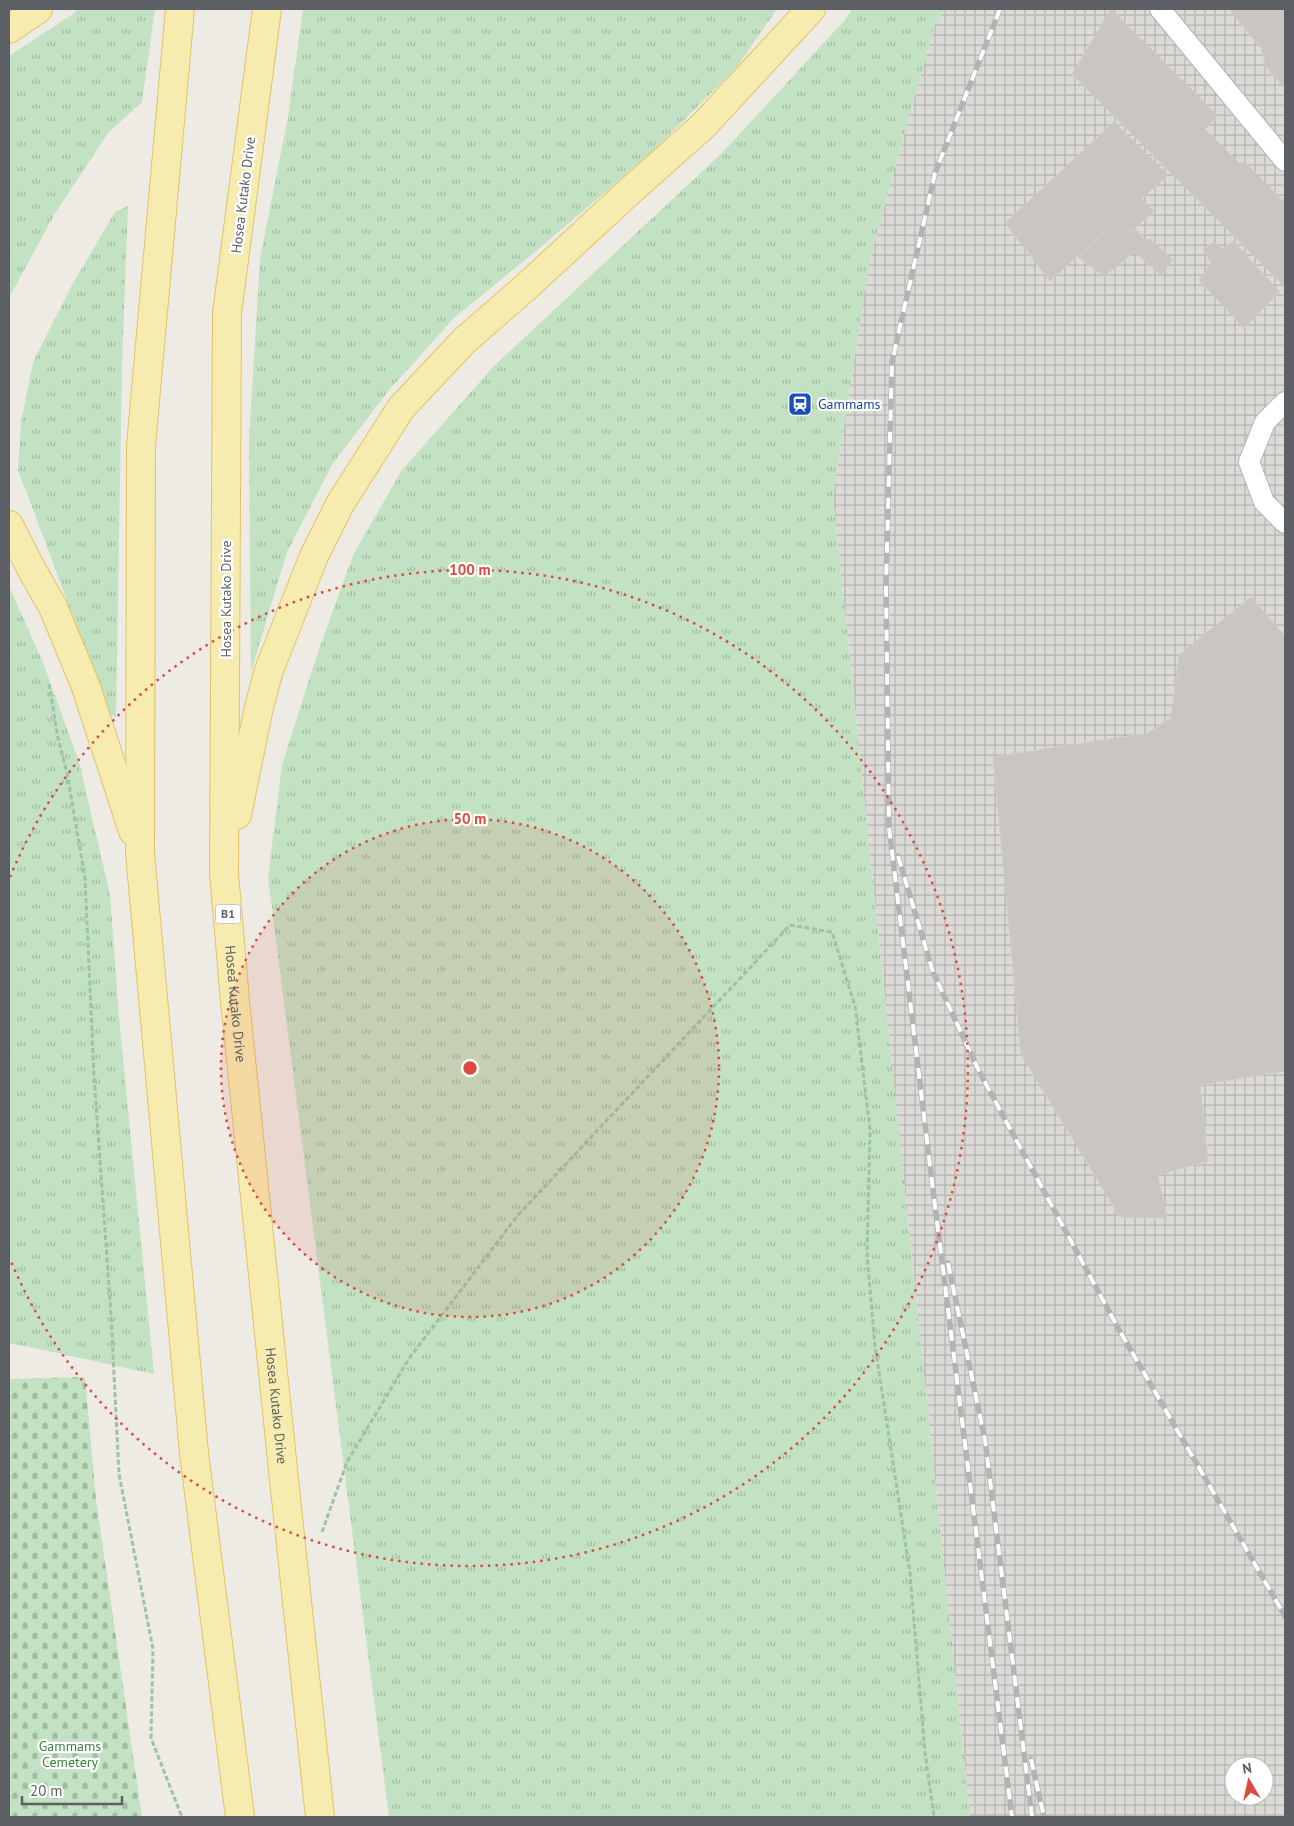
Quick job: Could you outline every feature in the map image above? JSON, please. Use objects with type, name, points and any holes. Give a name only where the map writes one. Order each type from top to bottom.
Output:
[{"type":"main road","points":[[9,29],[38,9]]},
{"type":"main road","points":[[180,9],[141,446],[140,854],[194,1453],[240,1817]]},
{"type":"main road","name":"Hosea Kutako Drive","points":[[267,9],[228,313],[224,873],[235,1001],[320,1817]]},
{"type":"main road","points":[[224,873],[259,707],[270,670],[314,556],[340,504],[401,408],[464,341],[703,126],[811,9]]},
{"type":"main road","points":[[9,525],[53,607],[86,687],[140,854]]},
{"type":"lane","points":[[1160,9],[1285,161]]},
{"type":"lane","points":[[1285,402],[1265,422],[1249,462],[1264,502],[1285,523]]},
{"type":"path","points":[[48,680],[58,738],[67,773],[85,878],[94,1076],[111,1315],[119,1474],[153,1649],[151,1738],[182,1817]]},
{"type":"path","points":[[322,1533],[347,1462],[410,1357],[518,1215],[790,925],[832,932],[854,1006],[870,1129],[867,1255],[875,1346],[910,1574],[925,1752],[934,1817]]},
{"type":"shaded area","points":[[946,9],[1285,9],[1285,1817],[970,1817],[833,497],[870,259],[935,24]]},
{"type":"green space","points":[[78,9],[155,9],[142,102],[108,133],[54,215],[9,298],[9,56]]},
{"type":"green space","points":[[303,9],[777,9],[736,68],[652,152],[454,318],[389,390],[333,463],[287,552],[251,672],[249,440],[260,259],[288,117]]},
{"type":"green space","points":[[852,9],[946,9],[935,24],[870,259],[833,497],[970,1817],[389,1817],[268,878],[282,765],[316,658],[353,555],[402,470],[494,366],[722,153],[845,20]]},
{"type":"green space","points":[[128,206],[122,364],[116,718],[109,713],[18,471],[21,422],[33,362],[72,285],[115,212]]},
{"type":"green space","points":[[9,586],[42,660],[79,762],[110,894],[119,1018],[154,1374],[9,1344]]},
{"type":"green space","name":"Gammams Cemetery","points":[[85,1377],[96,1500],[142,1817],[9,1817],[9,1379]]},
{"type":"building","points":[[1111,9],[1218,116],[1205,129],[1239,163],[1245,162],[1285,203],[1285,287],[1072,74]]},
{"type":"building","points":[[1229,9],[1285,9],[1285,88],[1266,67],[1261,48]]},
{"type":"building","points":[[1114,122],[1168,175],[1050,281],[1005,223]]},
{"type":"building","points":[[1142,199],[1154,211],[1130,233],[1118,220]]},
{"type":"building","points":[[1118,220],[1130,233],[1136,230],[1145,240],[1150,239],[1173,260],[1161,275],[1135,252],[1104,276],[1078,257]]},
{"type":"building","points":[[1233,241],[1280,292],[1244,328],[1199,280],[1211,264],[1203,249],[1214,242],[1224,249]]},
{"type":"building","points":[[1251,597],[1285,636],[1285,1071],[1200,1085],[1208,1161],[1158,1175],[1167,1218],[1120,1217],[1021,1054],[993,757],[1148,733],[1171,718],[1179,655]]},
{"type":"railway","points":[[1000,9],[935,173],[892,362],[886,586],[889,827],[1012,1817]]},
{"type":"railway","points":[[898,856],[933,972],[980,1073],[1118,1328],[1285,1616]]},
{"type":"railway","points":[[948,1263],[985,1440],[1032,1817]]},
{"type":"railway","points":[[1031,1759],[1044,1817]]},
{"type":"place","name":"Gammams","points":[[800,404]]}]
